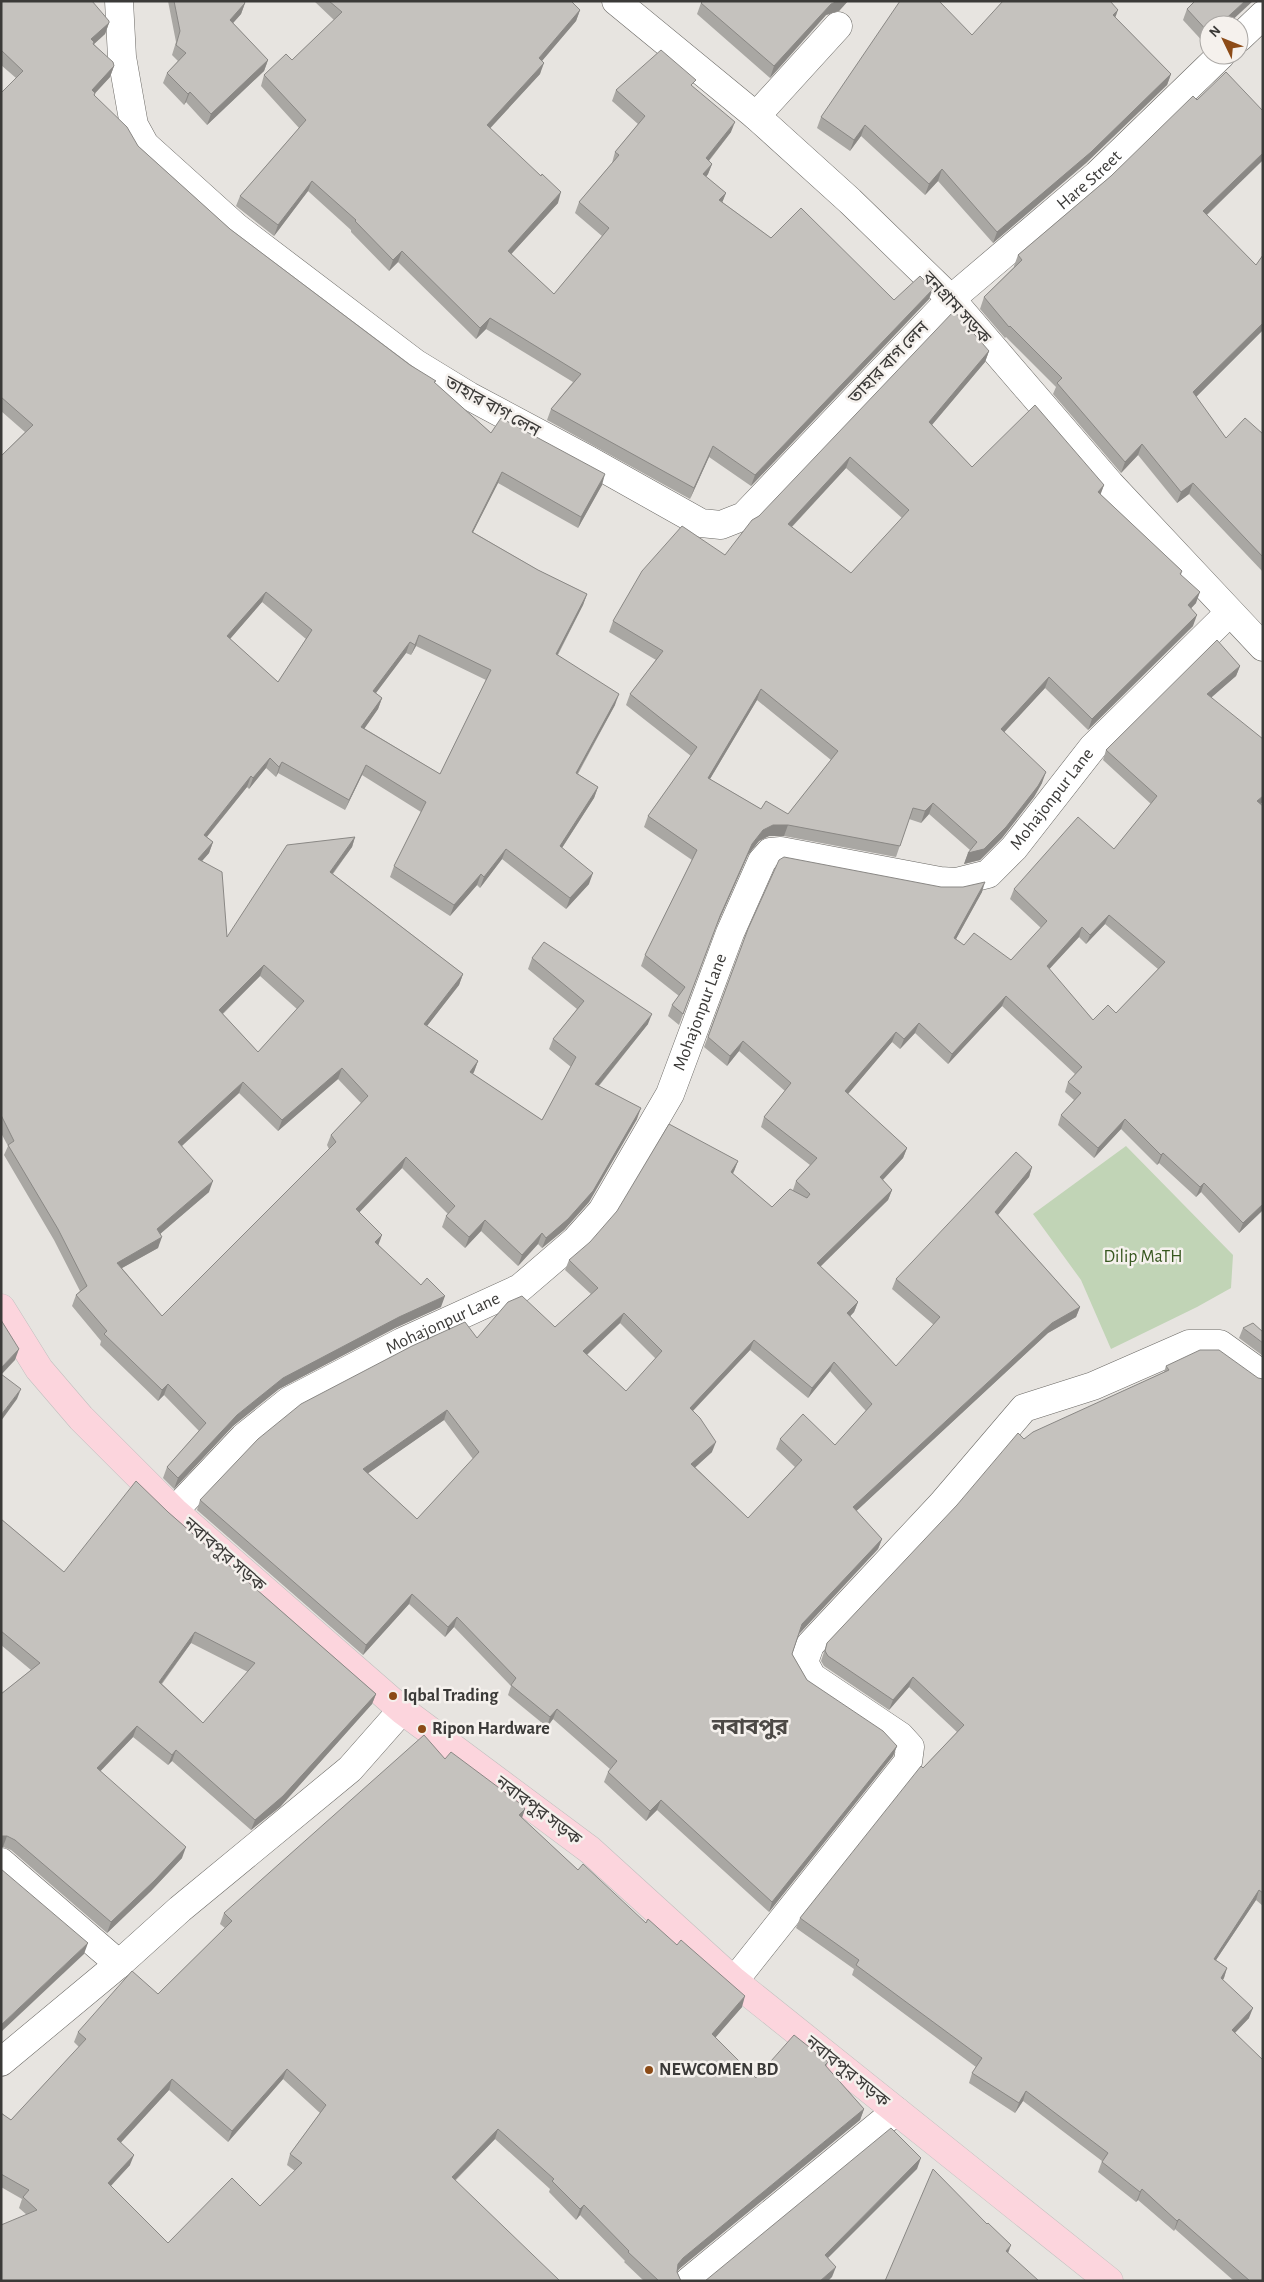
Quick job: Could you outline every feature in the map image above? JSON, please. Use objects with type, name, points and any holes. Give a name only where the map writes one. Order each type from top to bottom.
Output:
[{"type":"main road","name":"নবাবপুর সড়ক","points":[[1,1308],[40,1369],[75,1411],[174,1511],[402,1710],[590,1850],[734,1981],[1109,2281]]},
{"type":"street","name":"তাহার বাগ লেন","points":[[119,1],[122,57],[134,125],[145,145],[236,227],[415,363],[469,396],[587,458],[701,523],[721,525],[744,516],[951,299]]},
{"type":"street","name":"বনগ্রাম সড়ক","points":[[616,1],[756,116],[850,200],[951,299],[1110,484],[1229,613],[1263,647]]},
{"type":"street","points":[[1249,28],[1263,15]]},
{"type":"street","points":[[756,116],[838,26]]},
{"type":"street","name":"Hare Street","points":[[951,299],[1097,175],[1211,65]]},
{"type":"street","name":"Mohajonpur Lane","points":[[174,1511],[244,1437],[289,1402],[402,1342],[520,1288],[575,1241],[602,1211],[670,1094],[730,933],[762,861],[770,852],[781,851],[920,878],[956,882],[988,874],[1014,848],[1093,747],[1229,613]]},
{"type":"street","points":[[734,1981],[908,1762],[910,1747],[900,1736],[812,1677],[804,1662],[810,1645],[942,1504],[1024,1408],[1092,1386],[1189,1344],[1220,1344],[1263,1375]]},
{"type":"street","points":[[1,2062],[119,1964],[180,1909],[350,1769],[402,1710]]},
{"type":"street","points":[[1,1862],[119,1964]]},
{"type":"street","points":[[690,2281],[896,2111]]},
{"type":"green space","name":"Dilip MaTH","points":[[1126,1146],[1233,1255],[1231,1288],[1197,1307],[1111,1349],[1081,1280],[1033,1214]]},
{"type":"building","points":[[1,1],[92,1],[109,23],[91,39],[94,42],[93,44],[113,62],[114,66],[92,90],[95,93],[94,95],[127,127],[138,146],[230,229],[410,365],[436,381],[434,382],[491,433],[501,418],[605,474],[581,517],[502,472],[472,532],[538,570],[587,594],[556,654],[619,694],[576,773],[598,787],[560,846],[593,873],[570,898],[506,849],[484,877],[481,874],[454,905],[394,866],[426,802],[366,765],[349,800],[282,762],[279,767],[270,758],[253,778],[251,776],[204,835],[213,842],[198,859],[222,872],[227,937],[287,845],[355,837],[330,872],[463,974],[424,1024],[478,1061],[470,1072],[542,1120],[576,1057],[553,1039],[584,1001],[532,958],[544,942],[652,1014],[595,1084],[641,1108],[593,1191],[568,1219],[546,1238],[542,1233],[522,1255],[485,1220],[469,1237],[446,1216],[455,1206],[406,1157],[356,1209],[382,1235],[375,1242],[421,1285],[427,1278],[445,1296],[399,1317],[283,1378],[237,1415],[178,1478],[167,1467],[206,1423],[168,1384],[162,1390],[104,1334],[107,1331],[76,1295],[87,1286],[58,1229],[8,1145],[14,1141],[1,1115],[1,456],[33,425],[1,397],[1,93],[23,71],[1,50]],"holes":[[[266,592],[312,630],[278,682],[227,636]],[[419,635],[491,670],[440,774],[361,727],[382,698],[373,691],[410,642],[415,645]],[[264,965],[304,1001],[258,1052],[219,1010]],[[342,1068],[368,1096],[331,1135],[336,1142],[162,1316],[117,1263],[162,1237],[157,1229],[213,1181],[178,1142],[243,1082],[282,1120]]]},
{"type":"building","points":[[174,1],[244,1],[245,3],[230,20],[268,60],[211,114],[190,92],[188,94],[167,73],[186,53],[176,45],[180,31]]},
{"type":"building","points":[[329,1],[571,1],[580,10],[539,58],[544,63],[487,125],[541,176],[542,174],[561,192],[508,251],[554,294],[609,228],[579,202],[619,155],[615,152],[645,116],[616,90],[661,50],[696,80],[691,85],[735,122],[706,158],[712,164],[703,174],[726,193],[719,200],[771,238],[801,208],[894,300],[920,276],[933,289],[755,475],[713,446],[694,488],[551,409],[581,374],[490,318],[480,328],[402,251],[393,260],[356,220],[312,181],[278,225],[240,196],[306,120],[264,75],[286,54],[292,60],[342,12]]},
{"type":"building","points":[[703,1],[838,1],[831,4],[774,66],[701,3]]},
{"type":"building","points":[[900,1],[939,1],[972,35],[1003,1],[1110,1],[1118,10],[1113,15],[1171,74],[1091,152],[997,232],[942,169],[929,184],[865,125],[854,140],[821,117]]},
{"type":"building","points":[[1195,1],[1245,1],[1230,15],[1199,15],[1199,22],[1187,9]]},
{"type":"building","points":[[1226,72],[1263,111],[1263,153],[1203,211],[1256,265],[1263,255],[1263,323],[1193,392],[1226,438],[1245,418],[1263,434],[1263,557],[1193,483],[1181,492],[1142,444],[1125,462],[1057,383],[1062,378],[1009,327],[984,297],[1022,260],[1018,255],[1111,176],[1193,96],[1197,100]]},
{"type":"building","points":[[954,311],[989,351],[929,422],[972,467],[1035,405],[1104,485],[1098,492],[1182,571],[1180,574],[1200,592],[1188,605],[1197,615],[1092,719],[1049,677],[1001,729],[1046,772],[1038,786],[1006,827],[984,849],[968,853],[977,842],[933,803],[925,811],[913,808],[900,846],[788,825],[773,825],[763,830],[752,844],[720,916],[683,1014],[672,1005],[685,987],[645,955],[697,850],[648,816],[697,747],[630,694],[663,651],[613,621],[642,571],[682,526],[725,555],[752,520],[759,516]],"holes":[[[850,457],[909,510],[851,573],[788,524]],[[761,689],[838,751],[788,814],[766,801],[761,809],[708,778]]]},
{"type":"building","points":[[1217,640],[1240,666],[1207,694],[1263,739],[1263,796],[1257,801],[1263,806],[1263,1204],[1243,1223],[1204,1183],[1200,1187],[1163,1153],[1161,1155],[1125,1119],[1098,1148],[1061,1115],[1081,1093],[1068,1082],[1082,1067],[1006,996],[952,1054],[919,1023],[904,1039],[896,1032],[845,1091],[907,1148],[880,1177],[892,1190],[817,1263],[858,1302],[847,1313],[896,1366],[940,1317],[896,1279],[1016,1152],[1032,1167],[995,1212],[1080,1307],[1052,1323],[853,1507],[882,1539],[802,1624],[792,1654],[807,1680],[883,1731],[897,1746],[772,1902],[661,1800],[650,1811],[608,1772],[617,1761],[557,1709],[550,1717],[511,1685],[516,1678],[457,1617],[448,1627],[412,1594],[366,1645],[200,1500],[258,1439],[301,1404],[412,1346],[465,1322],[477,1338],[508,1302],[522,1296],[555,1327],[598,1288],[569,1260],[590,1242],[617,1211],[669,1124],[738,1161],[731,1172],[772,1207],[790,1189],[807,1198],[810,1194],[796,1181],[817,1158],[764,1117],[791,1083],[743,1041],[730,1056],[708,1037],[748,929],[779,860],[784,857],[941,887],[963,887],[985,882],[954,938],[964,945],[974,933],[1011,960],[1047,921],[1014,889],[1078,817],[1114,849],[1157,796],[1106,750]],"holes":[[[1109,915],[1165,962],[1116,1013],[1108,1005],[1093,1020],[1047,966],[1082,927],[1090,935]],[[624,1313],[662,1351],[626,1391],[583,1351]],[[754,1340],[812,1388],[834,1362],[872,1404],[835,1445],[803,1414],[780,1439],[802,1460],[748,1518],[691,1464],[716,1442],[700,1418],[690,1408]],[[447,1410],[479,1452],[417,1519],[363,1469]]]},
{"type":"building","points":[[1,1320],[19,1349],[1,1368]]},
{"type":"building","points":[[1253,1323],[1263,1332],[1263,1343],[1243,1328]]},
{"type":"building","points":[[1200,1350],[1219,1350],[1258,1378],[1263,1379],[1263,1893],[1259,1890],[1214,1959],[1227,1968],[1221,1978],[1253,2008],[1232,2030],[1263,2060],[1263,2281],[1250,2281],[1179,2219],[1177,2221],[1142,2189],[1140,2192],[1102,2162],[1108,2153],[1026,2091],[1019,2103],[972,2073],[982,2058],[856,1965],[859,1960],[800,1918],[921,1766],[923,1768],[964,1725],[913,1677],[893,1700],[828,1656],[825,1651],[827,1643],[957,1505],[1018,1433],[1024,1439],[1033,1432],[1169,1370],[1166,1366]]},
{"type":"building","points":[[1,1374],[21,1389],[1,1415]]},
{"type":"building","points":[[136,1481],[168,1512],[376,1694],[283,1796],[255,1820],[176,1750],[172,1755],[137,1726],[97,1768],[186,1847],[111,1922],[15,1840],[7,1836],[1,1836],[1,1694],[40,1663],[1,1631],[1,1519],[64,1572]],"holes":[[[195,1632],[255,1663],[203,1723],[159,1682]]]},
{"type":"building","points":[[424,1735],[445,1759],[451,1752],[522,1805],[525,1809],[519,1815],[578,1870],[583,1864],[646,1923],[648,1919],[677,1945],[681,1940],[745,1996],[712,2034],[756,2078],[794,2035],[828,2062],[825,2065],[864,2109],[683,2258],[678,2264],[677,2272],[681,2281],[659,2281],[628,2252],[584,2205],[580,2209],[552,2181],[554,2179],[498,2129],[452,2177],[560,2281],[1,2281],[1,2225],[37,2210],[23,2197],[29,2190],[1,2174],[1,2113],[11,2120],[86,2039],[78,2032],[132,1971],[158,1994],[232,1921],[224,1913]],"holes":[[[287,2069],[326,2105],[290,2154],[302,2163],[260,2206],[232,2178],[168,2243],[108,2183],[134,2155],[117,2139],[172,2079],[232,2131]]]},
{"type":"building","points":[[1,1869],[88,1943],[1,2025]]},
{"type":"building","points":[[891,2128],[921,2158],[825,2255],[836,2267],[820,2281],[705,2281]]},
{"type":"building","points":[[933,2169],[987,2224],[1011,2245],[1006,2251],[1039,2281],[885,2281]]},
{"type":"place","name":"Iqbal Trading","points":[[393,1696]]},
{"type":"place","name":"Ripon Hardware","points":[[422,1729]]},
{"type":"place","name":"NEWCOMEN BD","points":[[649,2070]]},
{"type":"district","name":"নবাবপুর","points":[[750,1727]]}]
